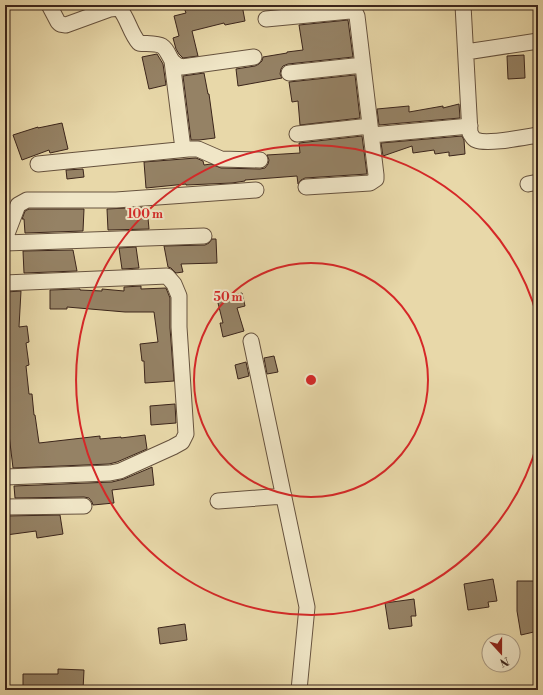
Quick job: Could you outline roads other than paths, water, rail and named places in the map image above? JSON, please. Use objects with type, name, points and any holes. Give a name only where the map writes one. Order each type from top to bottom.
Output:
[{"type":"street","points":[[49,5],[58,22],[66,25],[119,8],[135,39],[139,43],[161,46],[166,50],[172,61],[176,65],[182,67],[254,57]]},
{"type":"street","points":[[463,5],[470,133],[475,140],[487,142],[538,135]]},
{"type":"street","points":[[266,19],[350,11],[355,12],[357,16],[376,179],[370,182],[306,187]]},
{"type":"street","points":[[466,52],[538,41]]},
{"type":"street","points":[[172,61],[183,149]]},
{"type":"street","points":[[289,73],[363,65]]},
{"type":"street","points":[[296,134],[470,126]]},
{"type":"street","points":[[38,164],[183,149],[198,149],[221,159],[260,160]]},
{"type":"street","points":[[5,240],[18,205],[27,200],[116,200],[256,190]]},
{"type":"street","points":[[5,243],[204,236]]},
{"type":"street","points":[[5,283],[167,276],[174,284],[179,296],[186,434],[182,442],[174,447],[115,472],[5,477]]},
{"type":"street","points":[[251,341],[306,607],[299,690]]},
{"type":"street","points":[[218,501],[284,496]]},
{"type":"street","points":[[5,507],[84,506]]}]
